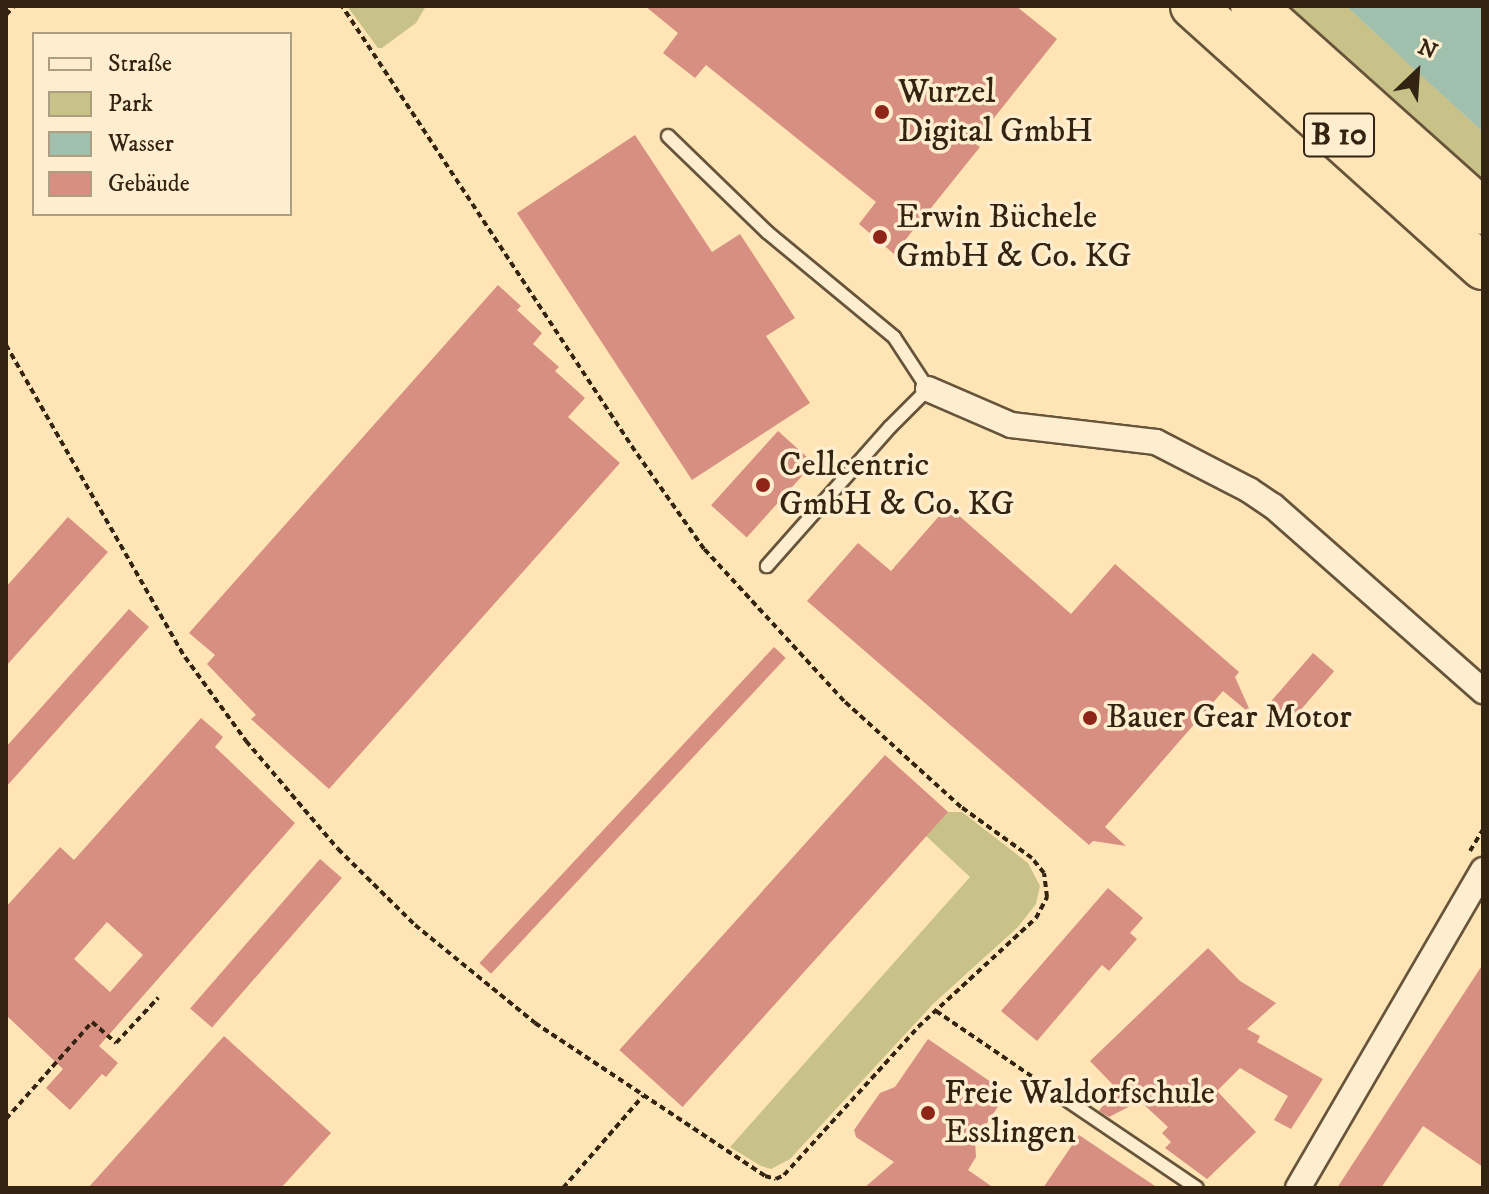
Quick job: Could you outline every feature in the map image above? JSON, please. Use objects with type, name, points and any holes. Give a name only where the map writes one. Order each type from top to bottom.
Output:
[{"type":"highway","name":"B 10","points":[[1193,6],[1483,267]]},
{"type":"highway","name":"B 10","points":[[1253,6],[1483,212]]},
{"type":"street","points":[[928,389],[1011,425],[1156,442],[1249,490],[1273,506],[1483,691]]},
{"type":"street","points":[[1298,1188],[1483,870]]},
{"type":"lane","points":[[668,136],[767,232],[894,337],[928,389],[767,566]]},
{"type":"lane","points":[[1061,1096],[1197,1188]]},
{"type":"path","points":[[6,15],[14,6]]},
{"type":"path","points":[[6,345],[177,643],[229,719],[308,817],[392,904],[485,984],[643,1096],[765,1176],[780,1178],[936,1011],[1042,911],[1047,889],[1039,865],[961,807],[844,701],[711,557],[635,451],[342,6]]},
{"type":"path","points":[[6,1119],[92,1022],[116,1043],[158,998]]},
{"type":"path","points":[[936,1011],[1061,1096]]},
{"type":"path","points":[[563,1188],[643,1096]]},
{"type":"green space","points":[[347,6],[426,6],[416,23],[378,48]]},
{"type":"green space","points":[[1288,6],[1346,6],[1483,132],[1483,181]]},
{"type":"green space","points":[[948,812],[962,812],[1028,863],[1040,886],[1036,904],[1018,927],[933,1004],[790,1159],[771,1169],[761,1166],[730,1147],[970,877],[926,836]]},
{"type":"water","points":[[1346,6],[1483,6],[1483,132],[1414,69]]},
{"type":"building","name":"Wurzel Digital GmbH","points":[[645,6],[1016,6],[1057,39],[974,143],[980,147],[894,254],[859,224],[876,202],[706,65],[695,78],[663,53],[678,33]]},
{"type":"building","points":[[635,135],[712,252],[740,234],[795,318],[766,336],[810,403],[692,480],[517,213]]},
{"type":"building","points":[[498,285],[521,306],[517,310],[542,333],[533,344],[559,367],[555,371],[585,398],[568,417],[620,463],[329,789],[251,719],[256,715],[207,664],[215,655],[189,633]]},
{"type":"building","name":"Cellcentric GmbH & Co. KG","points":[[778,431],[814,463],[747,537],[711,505]]},
{"type":"building","points":[[948,506],[1071,614],[1115,564],[1239,672],[1235,677],[1252,715],[1223,691],[1105,827],[1126,846],[1093,841],[1089,845],[807,601],[858,543],[891,571]]},
{"type":"building","points":[[68,517],[108,552],[6,666],[6,587]]},
{"type":"building","points":[[129,609],[149,627],[6,787],[6,747]]},
{"type":"building","points":[[774,647],[786,658],[491,974],[479,963]]},
{"type":"building","points":[[1313,653],[1334,671],[1290,722],[1269,704]]},
{"type":"building","points":[[201,718],[223,737],[215,747],[295,823],[99,1046],[118,1063],[106,1077],[102,1074],[70,1110],[46,1088],[63,1069],[6,1015],[6,907],[60,847],[74,860]],"holes":[[[107,922],[143,955],[110,992],[74,959]]]},
{"type":"building","points":[[885,755],[948,812],[683,1107],[619,1050]]},
{"type":"building","points":[[320,859],[342,878],[212,1027],[190,1008]]},
{"type":"building","points":[[1108,888],[1143,918],[1130,933],[1137,939],[1109,971],[1102,965],[1037,1041],[1001,1011]]},
{"type":"building","points":[[1208,948],[1240,981],[1276,1003],[1247,1029],[1260,1036],[1257,1042],[1323,1079],[1291,1129],[1274,1120],[1288,1096],[1240,1068],[1217,1091],[1256,1132],[1207,1179],[1165,1148],[1171,1142],[1162,1133],[1168,1127],[1140,1101],[1109,1117],[1099,1111],[1116,1088],[1090,1061]]},
{"type":"building","points":[[1483,964],[1483,1167],[1423,1126],[1381,1188],[1337,1188]]},
{"type":"building","points":[[224,1036],[331,1133],[281,1188],[88,1188]]},
{"type":"building","name":"Freie Waldorfschule Esslingen","points":[[928,1039],[1007,1093],[975,1141],[976,1157],[968,1170],[994,1188],[864,1188],[894,1162],[856,1137],[854,1130],[880,1093],[895,1087]]},
{"type":"building","points":[[1079,1135],[1128,1168],[1158,1188],[1043,1188]]},
{"type":"place","name":"Wurzel Digital GmbH","points":[[882,112]]},
{"type":"place","name":"Erwin Büchele GmbH & Co. KG","points":[[880,237]]},
{"type":"place","name":"Cellcentric GmbH & Co. KG","points":[[763,485]]},
{"type":"place","name":"Bauer Gear Motor","points":[[1090,718]]},
{"type":"place","name":"Freie Waldorfschule Esslingen","points":[[928,1113]]}]
